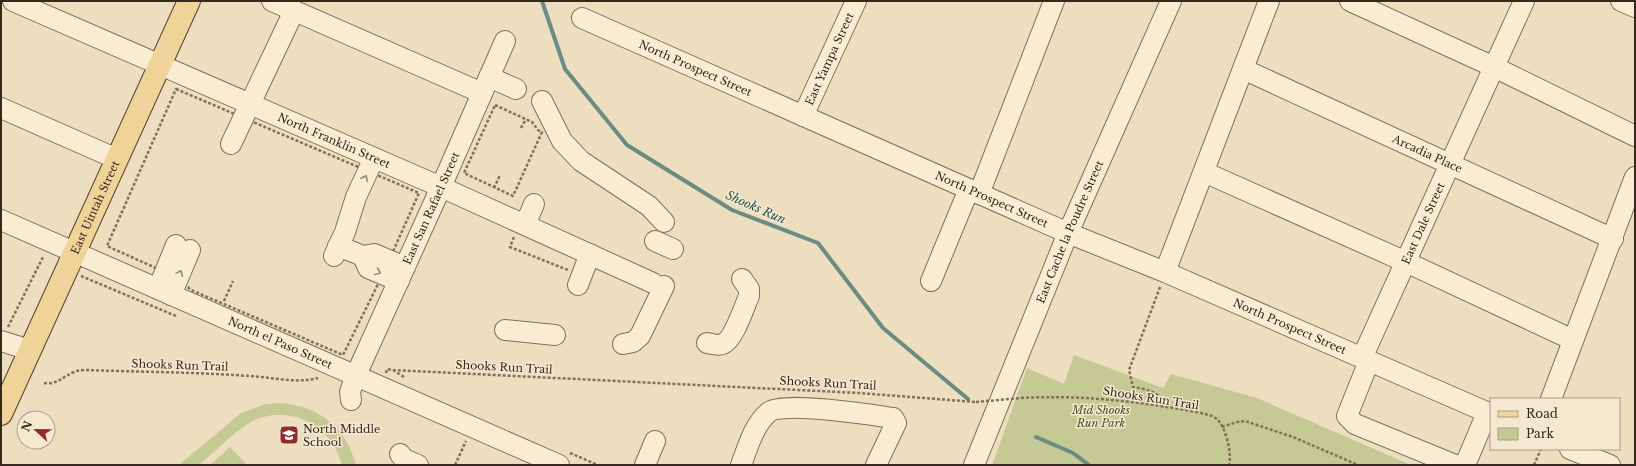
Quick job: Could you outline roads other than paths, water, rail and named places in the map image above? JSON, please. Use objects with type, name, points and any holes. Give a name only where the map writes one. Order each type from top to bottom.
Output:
[{"type":"main road","name":"East Uintah Street","points":[[2,409],[189,1]]},
{"type":"street","name":"North Franklin Street","points":[[13,1],[160,65],[247,111],[371,165],[441,187],[521,228],[590,254],[658,284],[654,321],[633,342],[623,344]]},
{"type":"street","points":[[272,1],[294,11],[485,85],[516,90]]},
{"type":"street","name":"East Yampa Street","points":[[803,116],[856,1]]},
{"type":"street","points":[[931,281],[974,191],[1054,1]]},
{"type":"street","name":"East Cache la Poudre Street","points":[[974,465],[1068,233],[1171,1]]},
{"type":"street","points":[[1165,272],[1269,1]]},
{"type":"street","points":[[1350,1],[1494,67],[1635,136]]},
{"type":"street","name":"East Dale Street","points":[[1455,465],[1355,424],[1347,416],[1366,360],[1406,262],[1524,1]]},
{"type":"street","points":[[1621,1],[1635,7]]},
{"type":"street","points":[[231,144],[294,11]]},
{"type":"street","name":"North Prospect Street","points":[[582,18],[1068,233],[1165,272],[1489,414]]},
{"type":"street","name":"East San Rafael Street","points":[[351,400],[350,392],[394,270],[441,187],[505,41]]},
{"type":"street","name":"Arcadia Place","points":[[1243,69],[1613,239]]},
{"type":"street","points":[[542,101],[562,141],[581,161],[649,206],[664,222]]},
{"type":"street","points":[[1,108],[117,159]]},
{"type":"street","points":[[371,165],[356,197],[345,232],[336,251],[363,256],[374,254],[394,270]]},
{"type":"street","points":[[1204,172],[1406,262],[1574,340]]},
{"type":"street","points":[[1551,398],[1635,178]]},
{"type":"street","points":[[521,228],[534,204]]},
{"type":"street","name":"North el Paso Street","points":[[1,220],[70,260],[168,283],[356,375],[559,465]]},
{"type":"street","points":[[168,283],[183,248]]},
{"type":"street","points":[[580,280],[590,254]]},
{"type":"street","points":[[707,343],[715,345],[723,344],[730,337],[732,314],[749,296],[749,289],[742,278]]},
{"type":"street","points":[[505,330],[555,335]]},
{"type":"street","points":[[1,341],[30,350]]},
{"type":"street","points":[[741,465],[760,420],[771,410],[783,407],[858,412],[893,418],[896,423],[876,465]]},
{"type":"street","points":[[1465,465],[1489,414]]},
{"type":"street","points":[[1570,455],[1610,465]]},
{"type":"waterway","name":"Shooks Run","points":[[542,1],[565,69],[627,145],[732,210],[818,243],[883,328],[968,399]]},
{"type":"waterway","name":"Shooks Run","points":[[1036,437],[1073,453],[1089,465]]},
{"type":"place","name":"North Middle School","points":[[289,435]]},
{"type":"park label","name":"Mid Shooks Run Park","points":[[1101,416]]}]
